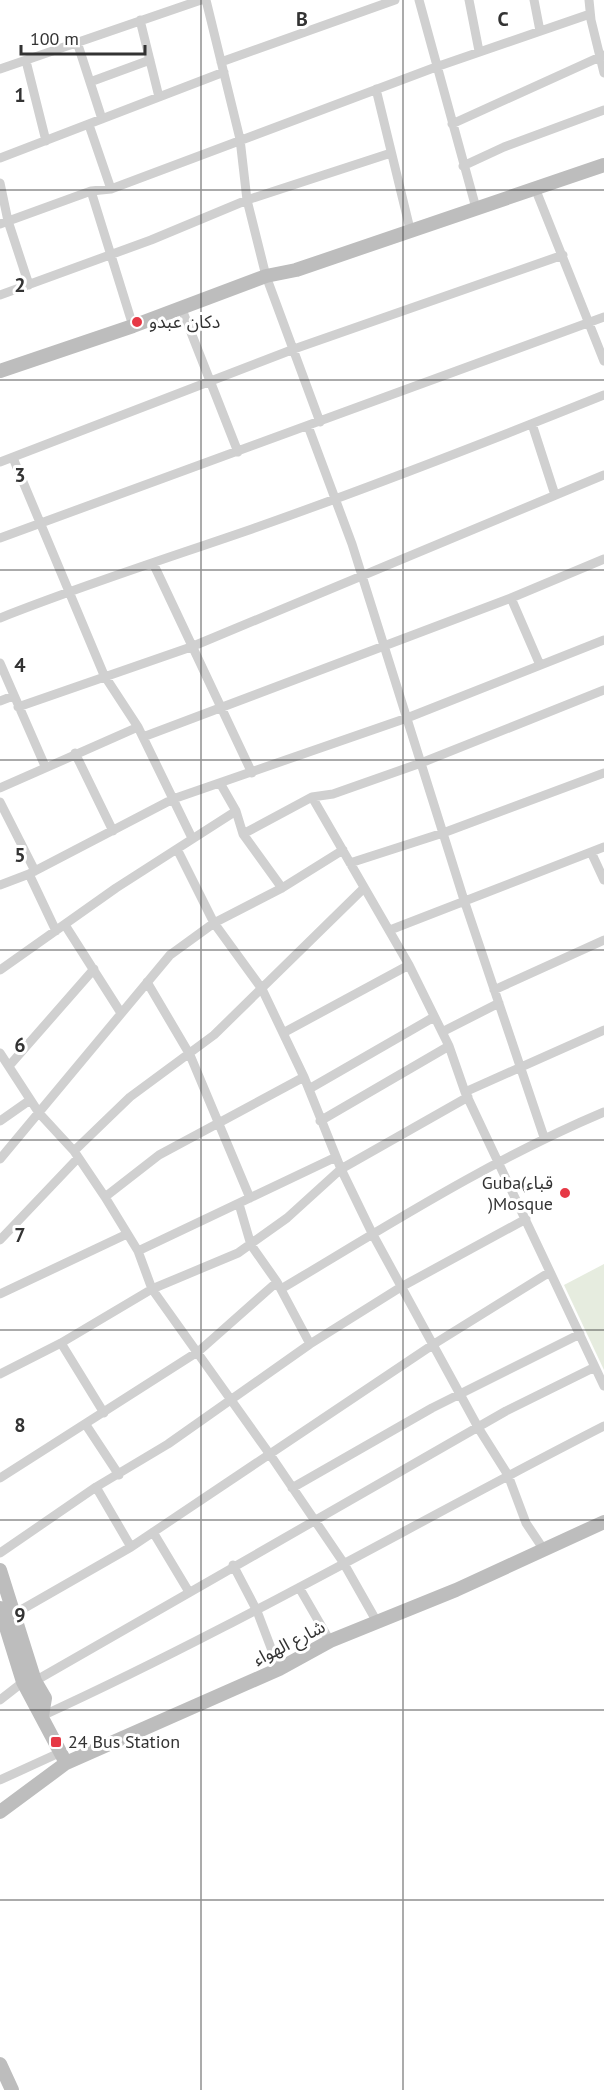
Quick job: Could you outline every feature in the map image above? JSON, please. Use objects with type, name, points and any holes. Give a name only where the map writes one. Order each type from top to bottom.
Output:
[{"type":"street","points":[[0,69],[201,0]]},
{"type":"street","points":[[206,0],[240,139],[248,200],[266,276],[320,422]]},
{"type":"street","points":[[0,158],[159,97],[223,67],[395,0]]},
{"type":"street","points":[[419,0],[476,208]]},
{"type":"street","points":[[469,0],[479,51]]},
{"type":"street","points":[[534,0],[540,31]]},
{"type":"street","points":[[589,0],[590,14],[604,73]]},
{"type":"street","points":[[4,222],[92,191],[111,189],[479,51],[590,14]]},
{"type":"street","points":[[140,20],[159,97]]},
{"type":"street","points":[[77,42],[102,119]]},
{"type":"street","points":[[452,124],[601,56]]},
{"type":"street","points":[[90,81],[150,60]]},
{"type":"street","points":[[26,61],[46,141]]},
{"type":"street","points":[[376,89],[410,229]]},
{"type":"street","points":[[463,166],[514,143],[604,110]]},
{"type":"street","points":[[89,125],[111,189]]},
{"type":"street","points":[[0,295],[248,200],[391,153]]},
{"type":"street","points":[[0,371],[134,326],[266,276],[296,270],[410,229],[604,165]]},
{"type":"street","points":[[0,183],[4,222],[29,285]]},
{"type":"street","points":[[536,188],[604,361]]},
{"type":"street","points":[[92,191],[134,326]]},
{"type":"street","points":[[5,460],[294,349],[563,255]]},
{"type":"street","points":[[181,307],[238,452]]},
{"type":"street","points":[[0,538],[604,316]]},
{"type":"street","points":[[0,618],[69,590],[335,500],[604,395]]},
{"type":"street","points":[[532,424],[555,495]]},
{"type":"street","points":[[308,426],[362,574],[464,900],[544,1137]]},
{"type":"street","points":[[0,450],[39,524],[104,675],[138,727],[192,838]]},
{"type":"street","points":[[18,707],[104,675],[191,647],[604,475]]},
{"type":"street","points":[[143,737],[512,598],[604,559]]},
{"type":"street","points":[[153,563],[252,773]]},
{"type":"street","points":[[512,598],[540,665]]},
{"type":"street","points":[[0,885],[32,873],[173,799],[407,718],[604,640]]},
{"type":"street","points":[[0,663],[45,766]]},
{"type":"street","points":[[243,834],[312,797],[333,794],[421,763],[604,690]]},
{"type":"street","points":[[0,701],[13,696]]},
{"type":"street","points":[[0,788],[45,766],[138,727]]},
{"type":"street","points":[[75,753],[113,831]]},
{"type":"street","points":[[350,863],[443,833],[604,773]]},
{"type":"street","points":[[220,783],[236,811],[243,834],[282,888]]},
{"type":"street","points":[[312,797],[409,965],[449,1047],[466,1094],[604,1386]]},
{"type":"street","points":[[0,802],[56,931]]},
{"type":"street","points":[[0,970],[192,838],[236,811]]},
{"type":"street","points":[[0,828],[10,825]]},
{"type":"street","points":[[390,930],[604,847]]},
{"type":"street","points":[[177,849],[214,923],[262,989],[304,1077],[340,1169],[372,1233],[462,1393],[479,1429],[508,1475],[526,1523],[543,1550]]},
{"type":"street","points":[[0,1159],[170,956],[214,923],[282,888],[343,850]]},
{"type":"street","points":[[591,852],[604,880]]},
{"type":"street","points":[[0,1240],[130,1097],[190,1054],[262,989],[364,888]]},
{"type":"street","points":[[65,925],[121,1013]]},
{"type":"street","points":[[494,990],[604,940]]},
{"type":"street","points":[[283,1033],[409,965]]},
{"type":"street","points":[[9,1066],[94,969]]},
{"type":"street","points":[[147,982],[190,1054],[250,1198]]},
{"type":"street","points":[[441,1032],[499,1004]]},
{"type":"street","points":[[309,1089],[434,1017]]},
{"type":"street","points":[[0,1374],[61,1343],[152,1289],[238,1253],[287,1218],[340,1169],[466,1094],[604,1030]]},
{"type":"street","points":[[320,1121],[449,1047]]},
{"type":"street","points":[[0,1053],[39,1113],[76,1155],[105,1197],[138,1251],[152,1289],[199,1351],[343,1562],[377,1622]]},
{"type":"street","points":[[105,1197],[159,1155],[304,1077]]},
{"type":"street","points":[[0,1121],[30,1100]]},
{"type":"street","points":[[0,1478],[199,1351],[279,1285],[498,1161],[544,1137],[604,1112]]},
{"type":"street","points":[[138,1251],[336,1157]]},
{"type":"street","points":[[239,1204],[250,1245],[279,1285],[310,1344]]},
{"type":"street","points":[[0,1553],[96,1487],[120,1475],[231,1401],[310,1344],[401,1287],[526,1219]]},
{"type":"street","points":[[0,1294],[127,1234]]},
{"type":"street","points":[[14,1614],[131,1547],[271,1456],[435,1344],[550,1272]]},
{"type":"street","points":[[292,1488],[333,1462],[462,1393],[580,1334]]},
{"type":"street","points":[[61,1343],[104,1413]]},
{"type":"street","points":[[0,1700],[29,1681],[233,1565],[479,1429],[506,1411],[595,1367]]},
{"type":"street","points":[[86,1425],[120,1475]]},
{"type":"street","points":[[42,1716],[141,1671],[300,1589],[343,1562],[604,1426]]},
{"type":"street","points":[[96,1487],[131,1547]]},
{"type":"street","name":"شارع الهواء","points":[[0,1812],[62,1758],[279,1669],[330,1641],[456,1590],[604,1522]]},
{"type":"street","points":[[153,1532],[189,1592]]},
{"type":"street","points":[[233,1565],[257,1611],[279,1669]]},
{"type":"street","points":[[0,1570],[14,1614],[29,1681]]},
{"type":"street","points":[[300,1589],[330,1641]]},
{"type":"street","points":[[0,1608],[4,1637],[29,1681],[45,1698],[42,1716],[62,1758],[0,1780]]},
{"type":"street","points":[[0,2064],[6,2084]]},
{"type":"shaded area","points":[[604,1264],[604,1370],[564,1285]]},
{"type":"place","name":"دكان عبدو","points":[[137,322]]},
{"type":"place","name":"Guba(قباء )Mosque","points":[[565,1193]]},
{"type":"place","name":"24 Bus Station","points":[[56,1742]]}]
